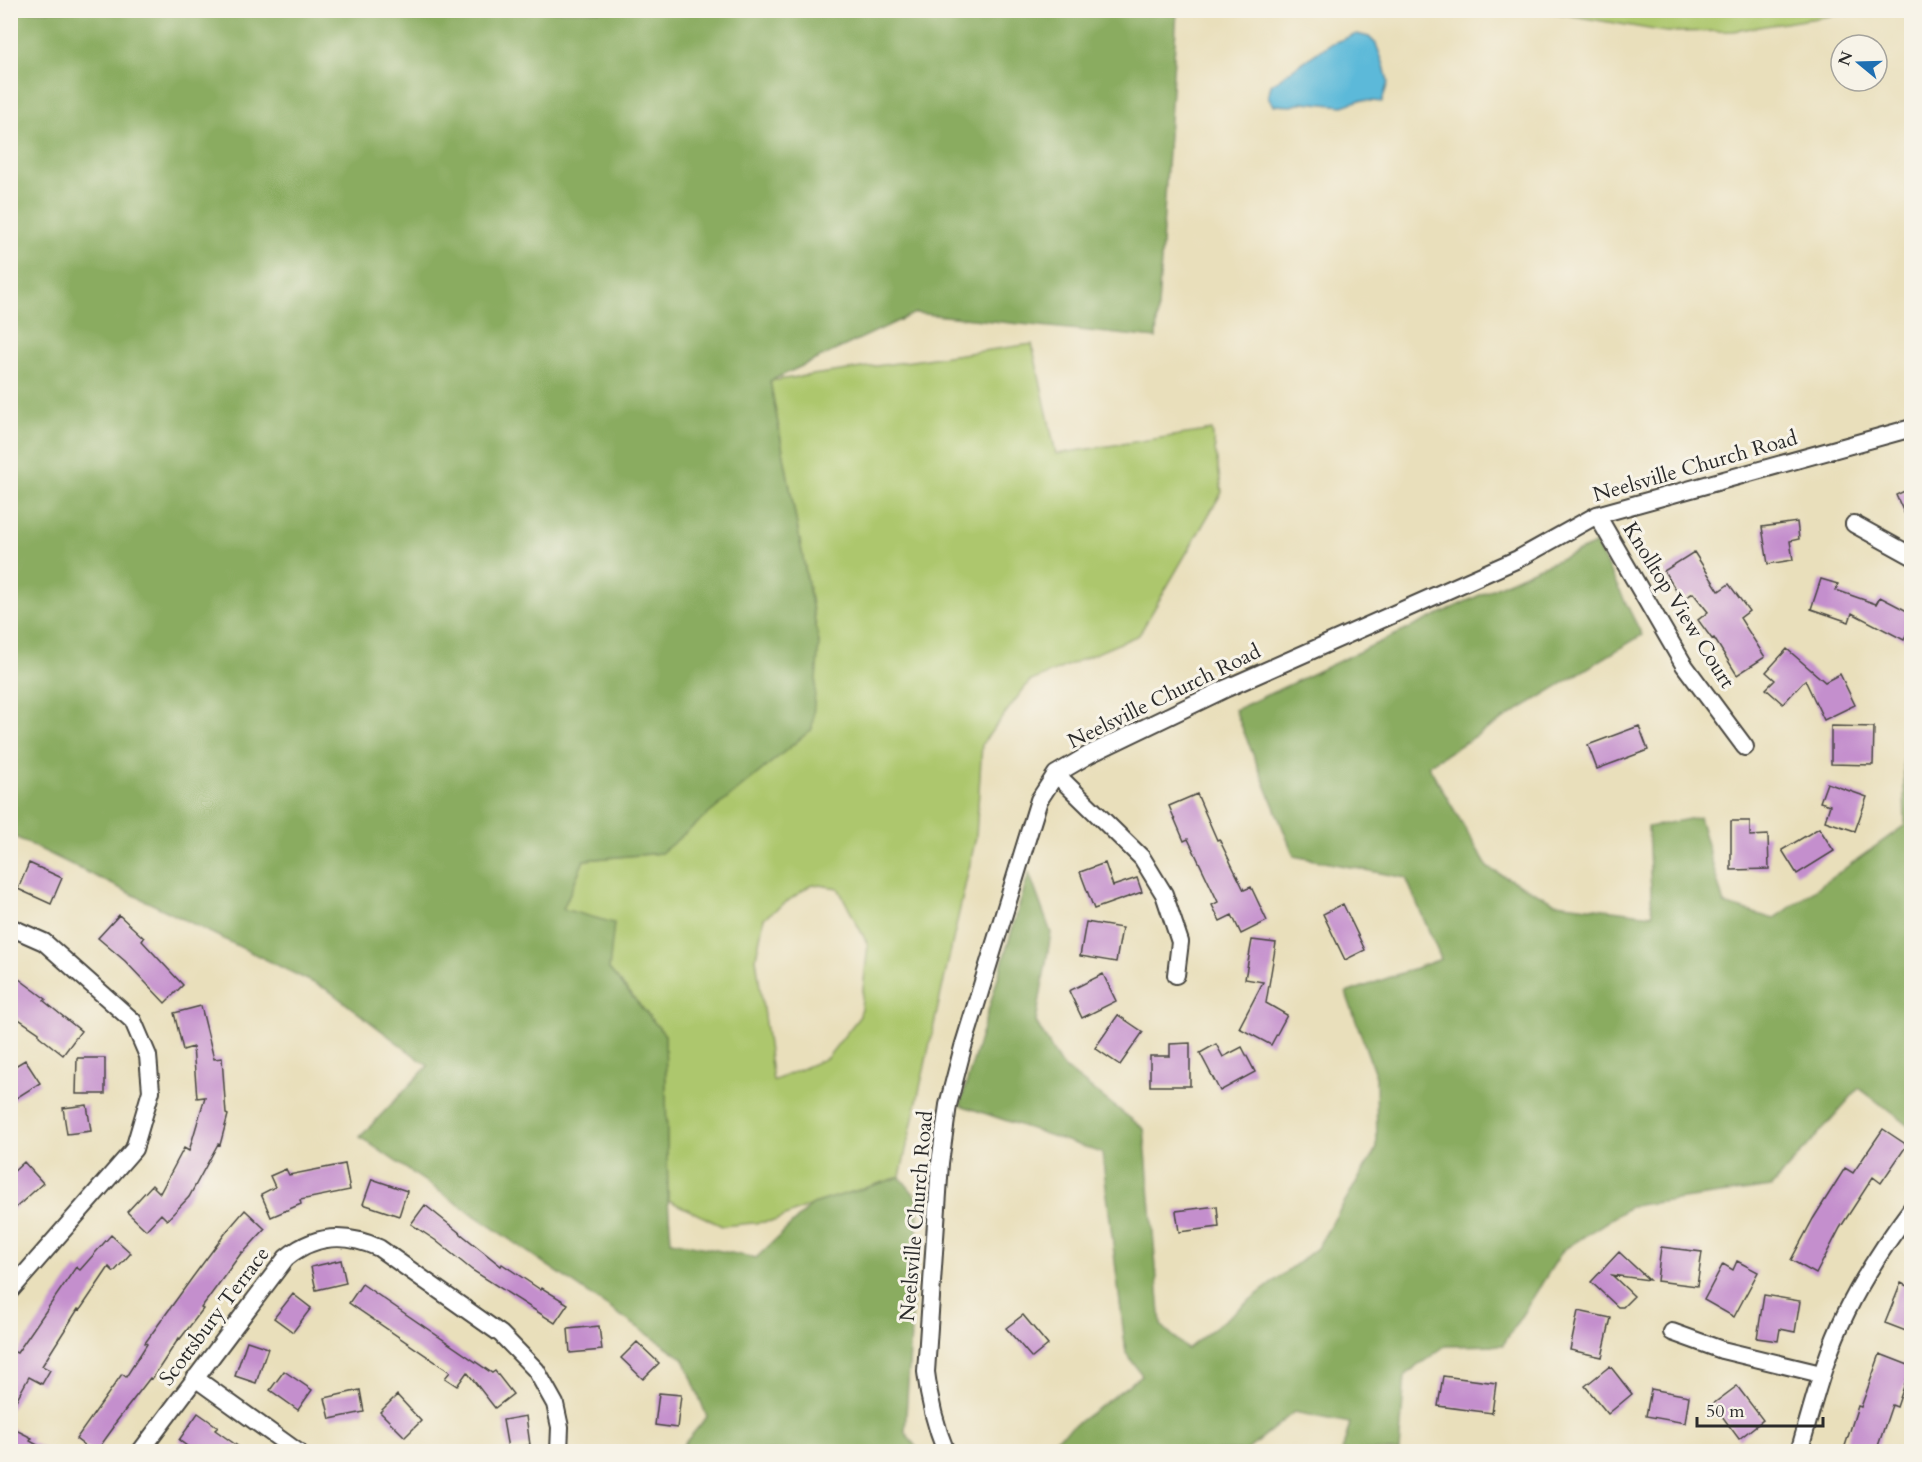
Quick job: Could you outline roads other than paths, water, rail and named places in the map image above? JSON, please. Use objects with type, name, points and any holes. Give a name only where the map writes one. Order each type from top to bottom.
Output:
[{"type":"street","name":"Neelsville Church Road","points":[[946,1452],[934,1420],[926,1372],[939,1163],[948,1105],[963,1047],[1039,801],[1056,774],[1090,754],[1227,688],[1518,559],[1597,515],[1911,428]]},
{"type":"street","name":"Knolltop View Court","points":[[1597,515],[1684,665],[1745,747]]},
{"type":"street","points":[[1854,524],[1911,556]]},
{"type":"street","points":[[1056,774],[1142,858],[1164,894],[1180,942],[1176,975]]},
{"type":"street","points":[[10,927],[44,942],[133,1021],[148,1056],[151,1091],[134,1149],[10,1292]]},
{"type":"street","points":[[1799,1452],[1821,1374],[1847,1311],[1884,1245],[1911,1208]]},
{"type":"street","name":"Scottsbury Terrace","points":[[140,1452],[286,1258],[297,1249],[328,1237],[360,1240],[379,1248],[501,1334],[536,1370],[555,1404],[560,1427],[559,1452]]},
{"type":"street","points":[[1672,1332],[1722,1350],[1821,1374]]},
{"type":"street","points":[[195,1378],[298,1452]]},
{"type":"water","points":[[1357,34],[1369,37],[1376,44],[1384,65],[1388,82],[1382,102],[1360,100],[1343,106],[1304,102],[1292,106],[1274,105],[1268,97],[1271,85],[1330,44]]}]
